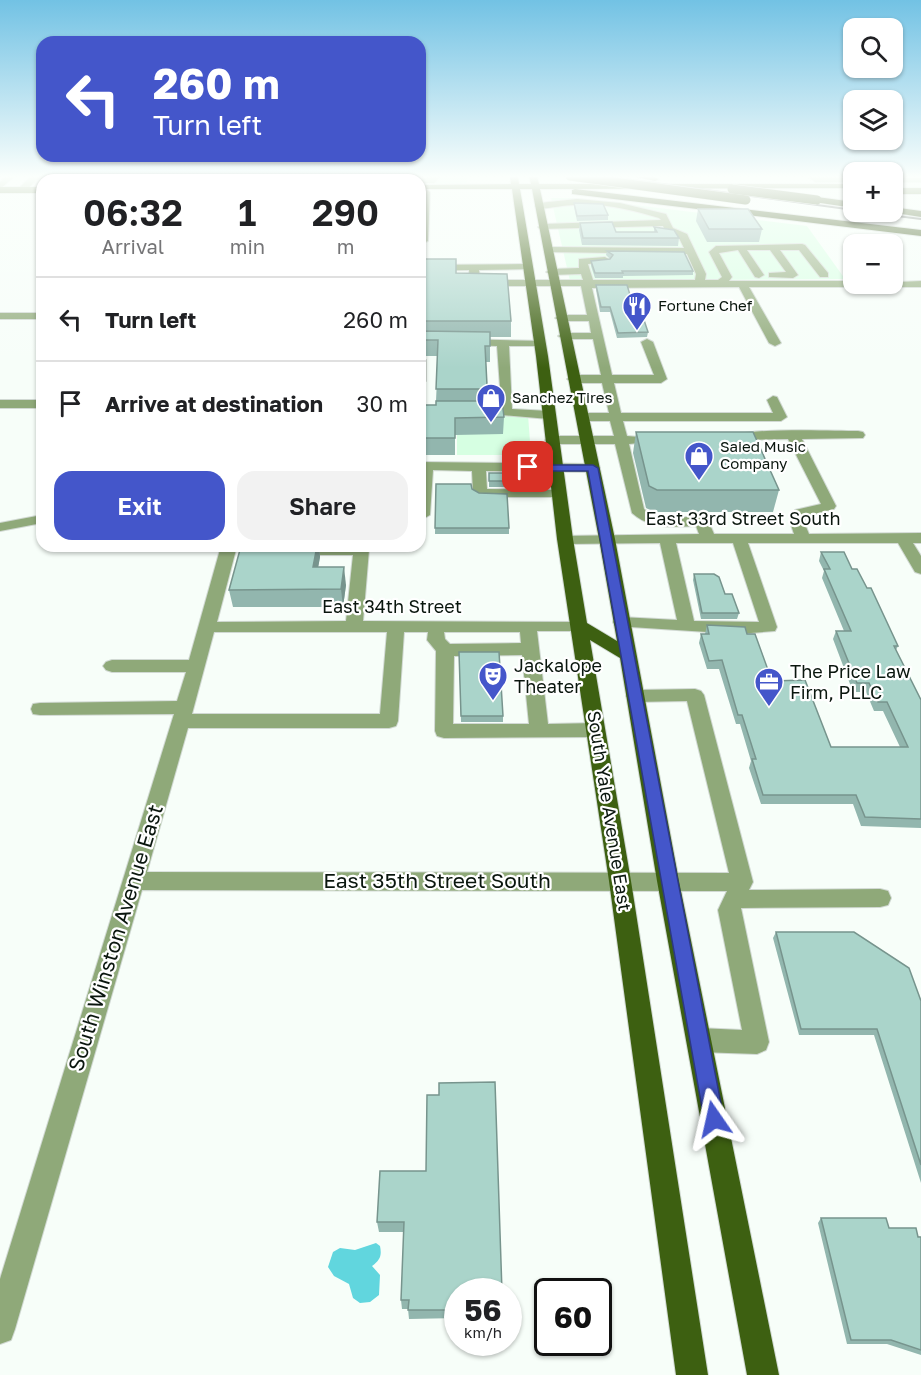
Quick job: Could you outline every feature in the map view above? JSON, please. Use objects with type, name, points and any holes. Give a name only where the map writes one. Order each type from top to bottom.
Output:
[{"type":"main road","name":"South Yale Avenue East","points":[[524,240],[565,539],[620,881],[692,1375]]},
{"type":"main road","points":[[546,240],[607,539],[668,882],[763,1375]]},
{"type":"main road","points":[[579,626],[627,655]]},
{"type":"street","points":[[685,240],[701,274],[700,281]]},
{"type":"street","points":[[548,250],[630,246],[690,251]]},
{"type":"street","points":[[746,285],[759,275],[793,275],[773,247]]},
{"type":"street","points":[[719,285],[727,277],[714,252],[720,248],[802,247],[824,275]]},
{"type":"street","points":[[577,248],[578,258],[582,261],[588,280],[592,313],[606,379],[637,510],[642,517],[654,520],[702,521],[708,539]]},
{"type":"street","points":[[741,248],[759,275]]},
{"type":"street","points":[[582,261],[639,260]]},
{"type":"street","points":[[426,268],[528,267]]},
{"type":"street","points":[[474,268],[475,284],[530,284],[552,278],[700,281],[719,285],[921,284]]},
{"type":"street","points":[[746,285],[775,343]]},
{"type":"street","points":[[559,312],[592,313]]},
{"type":"street","points":[[0,316],[36,316]]},
{"type":"street","points":[[565,340],[598,340]]},
{"type":"street","points":[[426,341],[540,344]]},
{"type":"street","points":[[573,379],[661,379],[647,342]]},
{"type":"street","points":[[503,344],[500,412],[549,415]]},
{"type":"street","points":[[582,417],[781,417],[773,400]]},
{"type":"street","points":[[0,404],[36,404]]},
{"type":"street","points":[[724,417],[734,439]]},
{"type":"street","points":[[793,435],[829,506],[800,513],[797,522],[803,539]]},
{"type":"street","points":[[720,440],[744,436],[858,435]]},
{"type":"street","points":[[552,440],[644,440]]},
{"type":"street","points":[[426,466],[593,468]]},
{"type":"street","points":[[479,467],[480,493],[559,493]]},
{"type":"street","points":[[0,527],[36,520]]},
{"type":"street","points":[[903,538],[921,569]]},
{"type":"street","name":"East 33rd Street South","points":[[565,539],[921,538]]},
{"type":"street","points":[[667,539],[687,626]]},
{"type":"street","points":[[621,622],[738,629],[770,627],[739,539]]},
{"type":"street","name":"South Winston Avenue East","points":[[0,1329],[183,714],[206,627],[231,552]]},
{"type":"street","points":[[354,627],[361,552]]},
{"type":"street","points":[[436,626],[436,640],[445,650],[444,731],[596,730]]},
{"type":"street","points":[[528,626],[539,730]]},
{"type":"street","name":"East 34th Street","points":[[206,627],[579,626]]},
{"type":"street","points":[[40,709],[389,721],[396,627]]},
{"type":"street","points":[[445,650],[531,649]]},
{"type":"street","points":[[112,666],[195,666]]},
{"type":"street","points":[[635,696],[695,696],[738,890],[729,910],[757,1042],[699,1040]]},
{"type":"street","name":"East 35th Street South","points":[[132,881],[668,882],[738,890],[880,898]]},
{"type":"shaded area","points":[[561,240],[817,240],[843,279],[570,281]]},
{"type":"shaded area","points":[[457,415],[528,415],[531,455],[457,455]]},
{"type":"water","points":[[376,1243],[380,1246],[380,1255],[379,1260],[372,1266],[380,1275],[379,1295],[370,1302],[360,1303],[353,1298],[349,1284],[334,1276],[328,1267],[333,1252],[340,1248],[355,1250]]},
{"type":"building","points":[[607,251],[684,252],[693,271],[595,273],[591,261],[610,259],[613,255]]},
{"type":"building","points":[[426,259],[456,259],[456,273],[507,274],[511,321],[426,321]]},
{"type":"building","points":[[596,285],[627,285],[634,308],[640,308],[648,332],[618,333],[610,307],[601,307]]},
{"type":"building","points":[[426,331],[490,332],[490,346],[485,346],[487,385],[493,385],[493,389],[436,389],[438,340],[426,340]]},
{"type":"building","points":[[436,401],[502,401],[504,417],[455,418],[455,438],[426,438],[426,405],[436,405]]},
{"type":"building","points":[[636,432],[753,432],[779,490],[657,490],[649,486]]},
{"type":"building","points":[[489,473],[505,473],[506,481],[489,481]]},
{"type":"building","points":[[436,484],[471,484],[472,489],[479,493],[507,494],[509,528],[435,528]]},
{"type":"building","points":[[239,552],[316,552],[313,567],[344,567],[341,589],[229,590]]},
{"type":"building","points":[[821,552],[844,552],[852,569],[857,569],[867,588],[871,588],[898,646],[894,646],[921,700],[921,819],[865,817],[856,795],[763,795],[752,759],[756,759],[742,715],[738,715],[722,660],[709,661],[701,634],[709,634],[707,625],[745,627],[747,634],[755,634],[772,681],[805,680],[831,747],[908,747],[887,702],[878,702],[869,683],[857,683],[836,631],[851,631],[824,569],[830,569]]},
{"type":"building","points":[[694,574],[714,574],[719,577],[725,594],[732,594],[739,613],[702,613]]},
{"type":"building","points":[[459,652],[499,652],[503,716],[461,716]]},
{"type":"building","points":[[776,932],[854,932],[909,968],[921,1001],[921,1165],[877,1029],[801,1029]]},
{"type":"building","points":[[495,1082],[502,1278],[444,1278],[444,1310],[408,1310],[409,1300],[401,1300],[404,1222],[377,1222],[380,1171],[426,1171],[427,1095],[439,1095],[439,1083]]},
{"type":"building","points":[[821,1218],[886,1218],[889,1228],[916,1228],[918,1237],[921,1237],[921,1350],[891,1340],[851,1340]]},
{"type":"place","name":"Fortune Chef","points":[[637,332]]},
{"type":"place","name":"Sanchez Tires","points":[[491,424]]},
{"type":"place","name":"Saied Music Company","points":[[699,482]]},
{"type":"place","name":"Jackalope Theater","points":[[493,702]]},
{"type":"place","name":"The Price Law Firm, PLLC","points":[[769,708]]},
{"type":"route","points":[[528,467],[593,468],[668,882],[714,1119]]}]
